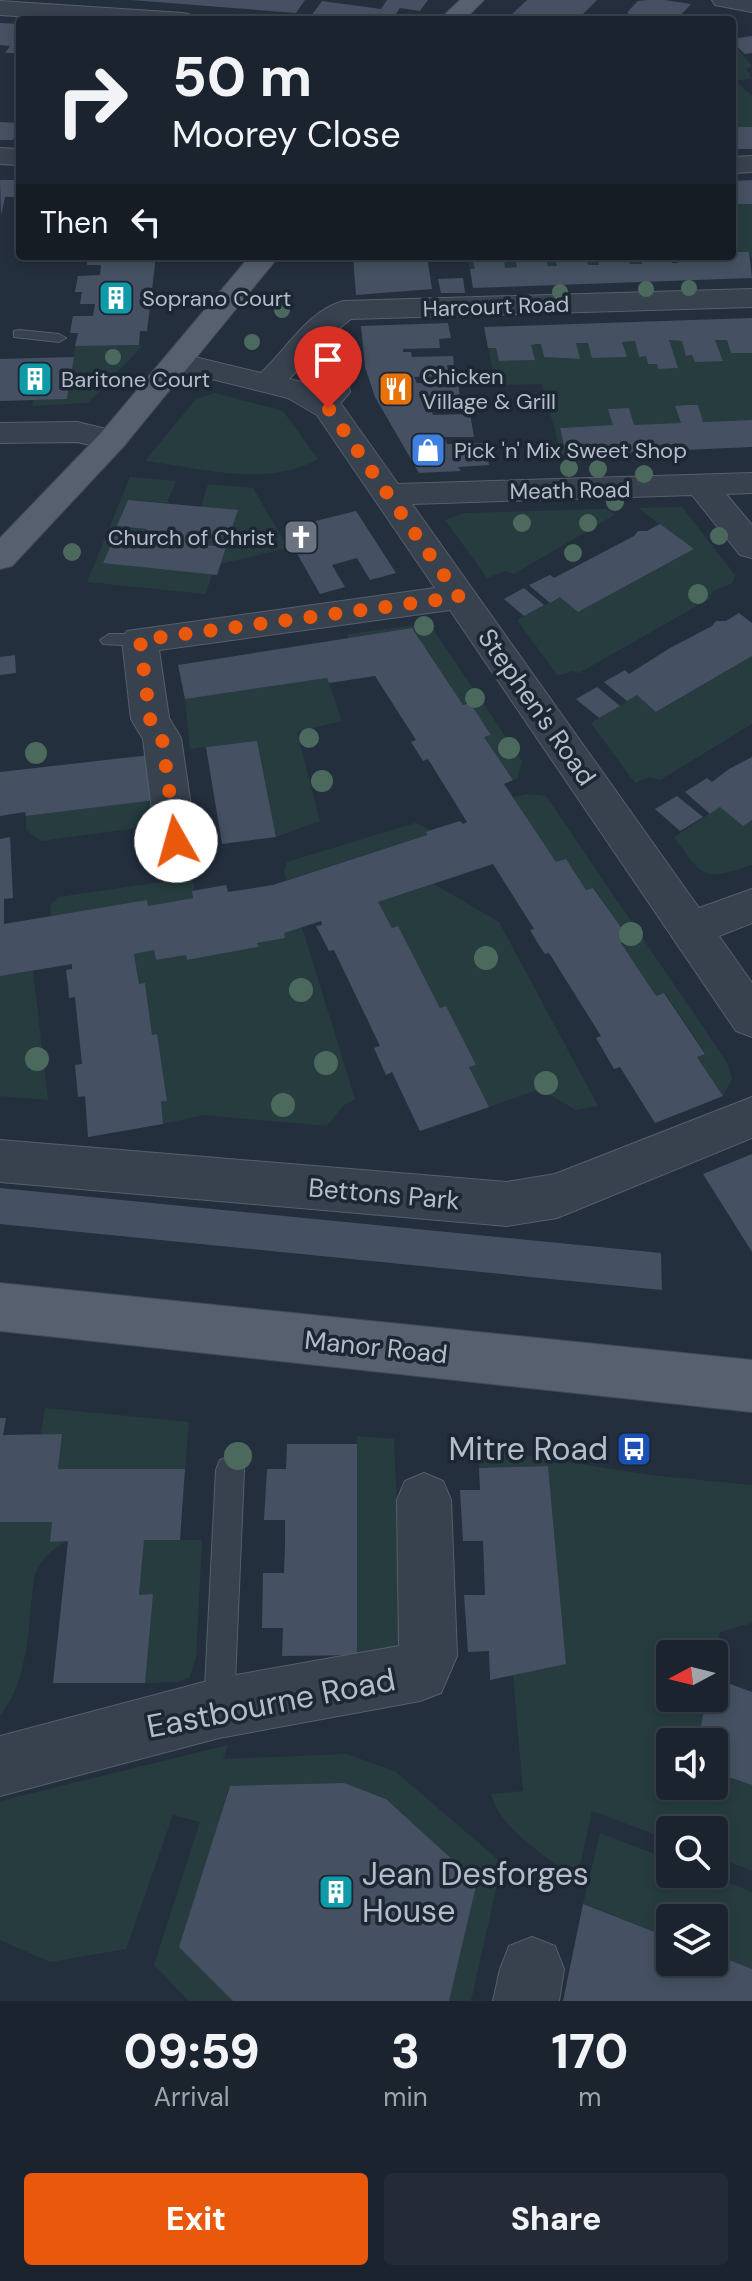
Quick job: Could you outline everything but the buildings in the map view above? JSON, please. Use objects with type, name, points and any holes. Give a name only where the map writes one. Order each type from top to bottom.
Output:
[{"type":"main road","points":[[455,16],[473,0]]},
{"type":"main road","points":[[0,558],[112,440],[262,260]]},
{"type":"main road","name":"Manor Road","points":[[0,1307],[752,1386]]},
{"type":"street","points":[[711,16],[724,0],[752,5]]},
{"type":"street","points":[[0,8],[122,16]]},
{"type":"street","name":"Harcourt Road","points":[[269,382],[332,317],[344,310],[752,298]]},
{"type":"street","name":"Stephen's Road","points":[[178,362],[299,391],[328,408],[752,1018]]},
{"type":"street","points":[[0,433],[77,432],[112,440]]},
{"type":"street","name":"Meath Road","points":[[388,495],[752,483]]},
{"type":"street","points":[[703,487],[752,547]]},
{"type":"street","points":[[176,841],[162,738],[150,719],[124,640],[459,597]]},
{"type":"street","points":[[691,929],[752,906]]},
{"type":"street","name":"Bettons Park","points":[[0,1161],[507,1204],[557,1196],[752,1117]]},
{"type":"street","name":"Eastbourne Road","points":[[0,1766],[219,1708],[420,1672],[428,1656],[424,1500]]},
{"type":"lane","points":[[15,330],[59,338]]},
{"type":"lane","points":[[313,338],[336,353],[342,392],[328,408]]},
{"type":"lane","points":[[219,1708],[230,1470]]},
{"type":"green space","points":[[736,47],[752,66],[746,69],[752,78],[736,81]]},
{"type":"green space","points":[[736,81],[752,96],[752,127],[736,127]]},
{"type":"green space","points":[[736,202],[752,204],[752,259],[749,252],[737,252]]},
{"type":"green space","points":[[468,260],[503,260],[474,261],[475,269],[470,269]]},
{"type":"green space","points":[[503,260],[516,260],[517,267],[505,268]]},
{"type":"green space","points":[[546,260],[556,260],[557,266],[548,266]]},
{"type":"green space","points":[[587,260],[598,260],[599,265],[588,265]]},
{"type":"green space","points":[[629,260],[640,260],[642,264],[630,264]]},
{"type":"green space","points":[[669,340],[682,341],[686,355],[723,360],[715,340],[727,340],[732,353],[752,353],[752,420],[703,422],[698,405],[675,406],[681,423],[634,425],[629,408],[609,409],[613,425],[560,428],[566,455],[562,456],[542,384],[496,385],[488,348],[496,348],[500,361],[534,360],[531,345],[541,344],[544,357],[579,359],[576,343],[588,343],[593,358],[626,357],[622,342],[635,341],[639,356],[646,356],[648,364],[657,364],[659,369],[677,368]]},
{"type":"green space","points":[[143,345],[88,403],[32,406],[33,400],[67,399],[75,346]]},
{"type":"green space","points":[[215,393],[283,411],[318,459],[277,473],[255,474],[233,474],[145,461],[196,399]]},
{"type":"green space","points":[[130,477],[176,481],[167,503],[128,500],[118,526],[147,529],[144,539],[115,536],[103,563],[212,574],[206,594],[87,582]]},
{"type":"green space","points":[[208,484],[253,488],[288,548],[220,564],[226,547],[195,544],[198,534],[229,537],[238,511],[201,507]]},
{"type":"green space","points":[[682,507],[735,575],[733,583],[713,591],[709,599],[579,673],[572,671],[558,676],[517,620],[560,597],[578,612],[693,550],[638,508]]},
{"type":"green space","points":[[605,509],[616,514],[514,574],[505,571],[487,578],[445,520],[464,513]]},
{"type":"green space","points":[[429,623],[522,761],[518,778],[513,780],[484,737],[491,735],[470,704],[463,705],[412,628],[348,638],[348,634]]},
{"type":"green space","points":[[752,656],[752,724],[660,780],[650,777],[635,783],[591,723],[637,695],[657,712]]},
{"type":"green space","points":[[327,678],[342,721],[297,732],[320,821],[276,837],[257,741],[190,749],[185,699]]},
{"type":"green space","points":[[528,794],[546,796],[728,1064],[732,1079],[723,1096],[697,1057],[705,1053],[665,993],[656,996],[621,943],[629,940],[594,888],[586,890],[556,862],[513,797]]},
{"type":"green space","points":[[156,800],[159,825],[41,841],[26,830],[26,816]]},
{"type":"green space","points":[[720,807],[743,826],[752,820],[752,865],[713,874],[699,868],[674,837]]},
{"type":"green space","points":[[415,823],[431,830],[426,832],[427,835],[287,880],[284,872],[287,862]]},
{"type":"green space","points":[[187,878],[194,883],[193,898],[148,906],[146,901],[51,916],[50,905],[59,897]]},
{"type":"green space","points":[[434,884],[499,922],[598,1106],[576,1110],[540,1089],[489,1107],[469,1067],[475,1065],[446,1006],[440,1008],[398,926],[392,928],[378,902]]},
{"type":"green space","points":[[302,927],[355,1099],[343,1106],[327,1126],[204,1115],[163,1124],[161,1101],[167,1100],[157,1035],[152,1035],[145,983],[139,984],[134,954],[154,950],[156,960],[186,955],[188,960],[257,947],[257,943],[285,938],[284,933]]},
{"type":"green space","points":[[33,971],[48,1100],[0,1096],[0,976]]},
{"type":"green space","points":[[45,1408],[189,1422],[185,1469],[58,1469],[62,1434],[41,1434]]},
{"type":"green space","points":[[357,1436],[394,1439],[401,1630],[396,1650],[357,1655]]},
{"type":"green space","points":[[479,1448],[650,1475],[752,1485],[752,1623],[720,1632],[718,1640],[656,1640],[656,1712],[703,1712],[701,1728],[656,1728],[656,1800],[728,1800],[728,1777],[752,1785],[752,1871],[728,1862],[728,1816],[656,1816],[656,1835],[592,1811],[576,1883],[505,1821],[491,1794],[523,1791],[513,1675],[566,1664],[548,1466],[479,1468]]},
{"type":"green space","points":[[0,1522],[52,1522],[50,1542],[68,1541],[47,1555],[34,1577],[22,1668],[10,1701],[0,1716]]},
{"type":"green space","points":[[144,1540],[202,1540],[196,1658],[189,1678],[177,1682],[145,1683],[152,1595],[139,1595]]},
{"type":"green space","points":[[228,1745],[223,1759],[347,1754],[396,1772],[502,1863],[471,2001],[449,2001],[477,1882],[386,1799],[344,1783],[229,1787],[194,1902],[233,2001],[189,2001],[154,1965],[200,1822],[173,1815],[126,1949],[50,1962],[0,1940],[0,1801]]},
{"type":"green space","points":[[600,1833],[656,1855],[656,1888],[728,1888],[728,1883],[752,1892],[752,1969],[728,1960],[728,1904],[656,1904],[656,1933],[583,1904]]},
{"type":"place","name":"Soprano Court","points":[[116,298]]},
{"type":"place","name":"Baritone Court","points":[[35,379]]},
{"type":"place","name":"Chicken Village & Grill","points":[[396,389]]},
{"type":"place","name":"Pick 'n' Mix Sweet Shop","points":[[428,450]]},
{"type":"place","name":"Church of Christ","points":[[301,537]]},
{"type":"place","name":"Mitre Road","points":[[634,1449]]},
{"type":"place","name":"Jean Desforges House","points":[[336,1892]]},
{"type":"route","points":[[176,841],[162,738],[150,719],[140,640],[459,597],[328,408]]}]
